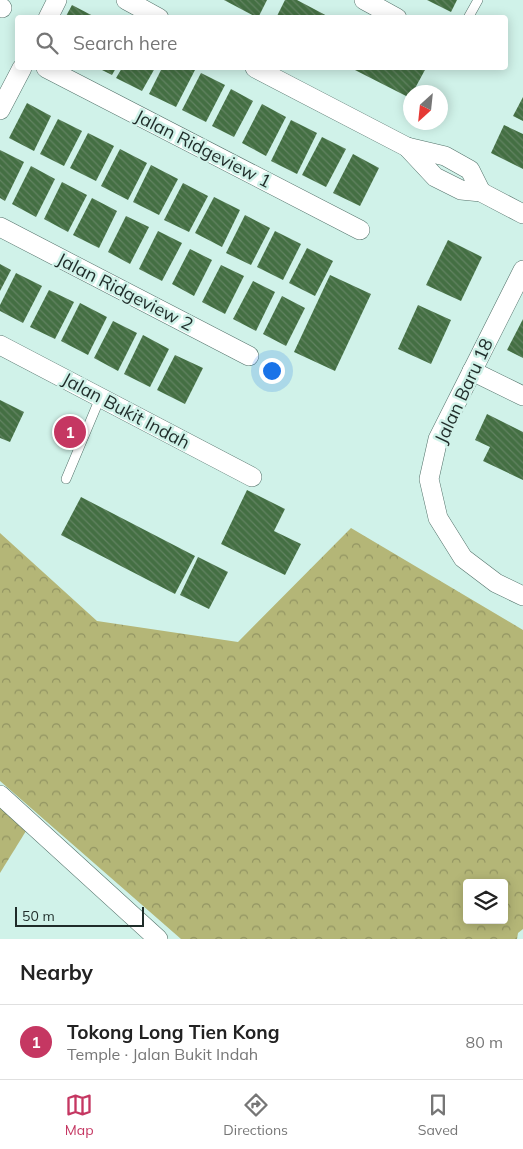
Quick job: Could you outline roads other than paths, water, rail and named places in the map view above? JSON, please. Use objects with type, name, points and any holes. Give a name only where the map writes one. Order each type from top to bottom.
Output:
[{"type":"street","points":[[50,15],[57,0]]},
{"type":"street","points":[[126,0],[154,15]]},
{"type":"street","points":[[364,0],[392,15]]},
{"type":"street","points":[[0,110],[21,70]]},
{"type":"street","name":"Jalan Ridgeview 1","points":[[50,70],[360,230]]},
{"type":"street","points":[[260,70],[408,146],[445,156],[470,170],[481,192],[523,214]]},
{"type":"street","name":"Jalan Ridgeview 2","points":[[0,227],[249,356]]},
{"type":"street","name":"Jalan Baru 18","points":[[523,270],[438,439],[430,479],[438,518],[463,558],[496,583],[523,596]]},
{"type":"street","name":"Jalan Bukit Indah","points":[[0,345],[252,477]]},
{"type":"street","points":[[472,370],[523,396]]},
{"type":"street","points":[[0,795],[158,939]]},
{"type":"lane","points":[[470,15],[478,0]]},
{"type":"lane","points":[[66,479],[100,398]]},
{"type":"place","name":"Tokong Long Tien Kong","points":[[70,432]]}]
